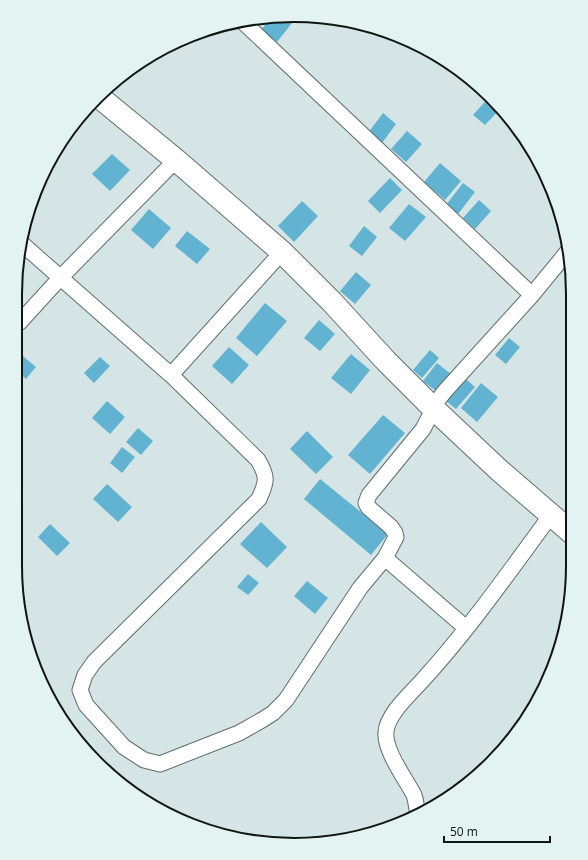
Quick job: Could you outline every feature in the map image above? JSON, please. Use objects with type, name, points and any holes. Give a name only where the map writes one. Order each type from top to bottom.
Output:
[{"type":"street","points":[[247,26],[532,295]]},
{"type":"street","points":[[103,101],[176,160],[282,252],[434,409],[500,471],[566,528]]},
{"type":"street","points":[[22,320],[61,277],[176,160]]},
{"type":"street","points":[[26,247],[171,375],[258,460],[265,472],[266,484],[259,499],[125,630],[94,662],[85,675],[80,690],[86,705],[124,747],[144,760],[160,764],[239,732],[273,713],[286,700],[360,588],[385,558],[396,537],[396,533],[391,527],[373,512],[366,503],[370,495],[422,429],[445,392],[532,295],[564,256]]},
{"type":"street","points":[[171,375],[282,252]]},
{"type":"street","points":[[417,809],[415,797],[387,746],[386,732],[388,724],[406,698],[429,674],[466,628],[551,515]]},
{"type":"street","points":[[385,558],[466,628]]},
{"type":"building","points":[[292,23],[277,42],[261,30],[266,24]]},
{"type":"building","points":[[485,101],[497,113],[485,125],[473,115]]},
{"type":"building","points":[[383,113],[396,124],[382,143],[368,133]]},
{"type":"building","points":[[407,131],[422,144],[406,162],[391,149]]},
{"type":"building","points":[[112,154],[130,170],[110,191],[92,174]]},
{"type":"building","points":[[440,163],[461,181],[445,200],[424,182]]},
{"type":"building","points":[[390,178],[402,190],[380,213],[368,201]]},
{"type":"building","points":[[463,183],[475,192],[458,214],[446,205]]},
{"type":"building","points":[[479,200],[491,211],[475,229],[463,218]]},
{"type":"building","points":[[302,201],[318,216],[294,242],[278,226]]},
{"type":"building","points":[[409,204],[426,217],[405,241],[389,228]]},
{"type":"building","points":[[149,209],[171,228],[153,249],[131,230]]},
{"type":"building","points":[[364,226],[377,237],[362,256],[349,246]]},
{"type":"building","points":[[187,231],[210,249],[197,264],[175,246]]},
{"type":"building","points":[[356,272],[371,285],[355,304],[340,291]]},
{"type":"building","points":[[265,303],[287,321],[257,356],[236,338]]},
{"type":"building","points":[[319,320],[335,334],[320,351],[304,338]]},
{"type":"building","points":[[509,338],[520,347],[506,364],[495,355]]},
{"type":"building","points":[[229,347],[249,365],[232,384],[212,366]]},
{"type":"building","points":[[430,350],[439,358],[422,378],[413,370]]},
{"type":"building","points":[[351,354],[370,370],[351,394],[331,378]]},
{"type":"building","points":[[22,355],[36,367],[26,379],[22,376]]},
{"type":"building","points":[[100,357],[110,366],[94,383],[84,373]]},
{"type":"building","points":[[437,363],[451,374],[437,392],[423,381]]},
{"type":"building","points":[[465,378],[475,387],[456,409],[445,400]]},
{"type":"building","points":[[481,383],[498,397],[477,422],[461,408]]},
{"type":"building","points":[[107,401],[125,417],[110,434],[92,418]]},
{"type":"building","points":[[383,415],[405,433],[370,474],[348,455]]},
{"type":"building","points":[[138,428],[153,441],[141,455],[126,442]]},
{"type":"building","points":[[307,431],[333,457],[316,474],[290,449]]},
{"type":"building","points":[[122,447],[135,457],[122,473],[110,463]]},
{"type":"building","points":[[320,479],[388,534],[371,555],[304,499]]},
{"type":"building","points":[[107,484],[132,507],[118,522],[93,499]]},
{"type":"building","points":[[261,522],[287,547],[267,568],[240,544]]},
{"type":"building","points":[[50,524],[70,543],[57,556],[38,537]]},
{"type":"building","points":[[248,574],[259,583],[248,595],[237,587]]},
{"type":"building","points":[[307,581],[328,598],[315,614],[294,596]]}]
